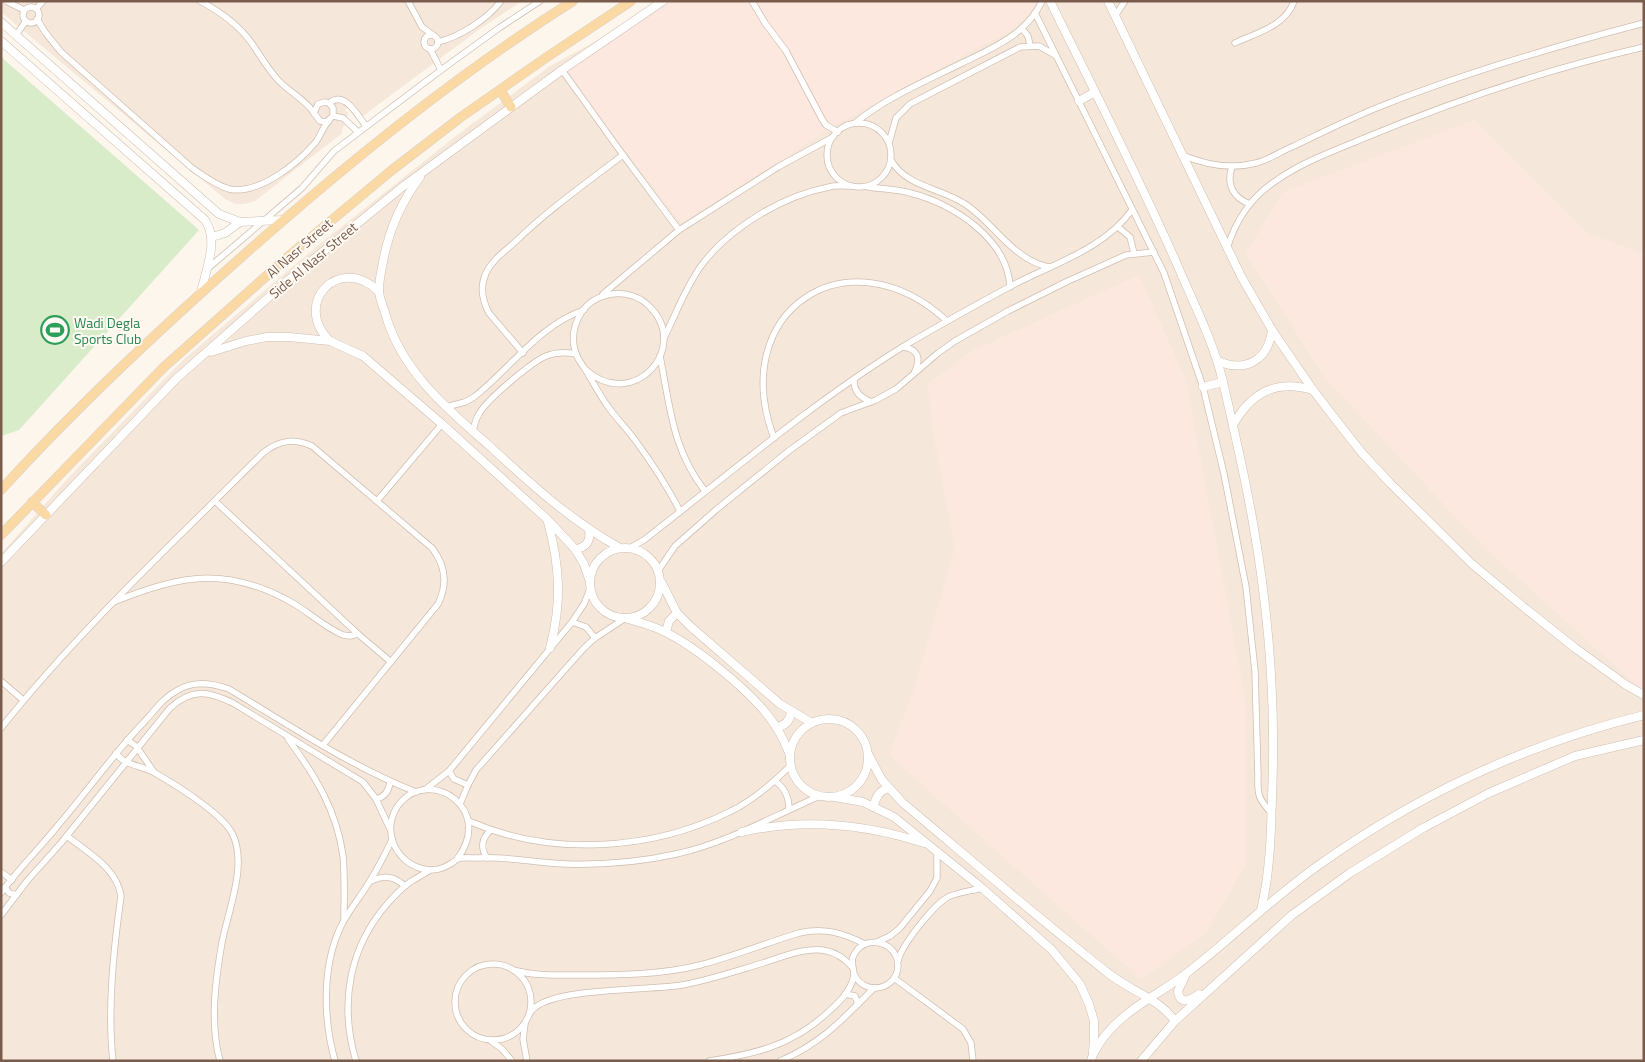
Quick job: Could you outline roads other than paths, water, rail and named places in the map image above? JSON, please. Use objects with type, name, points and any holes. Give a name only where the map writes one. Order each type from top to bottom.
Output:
[{"type":"main road","points":[[1,490],[141,348],[282,220],[448,86],[572,1]]},
{"type":"main road","name":"Al Nasr Street","points":[[1,535],[164,368],[290,255],[392,170],[547,56],[631,1]]},
{"type":"main road","points":[[500,90],[511,106]]},
{"type":"main road","points":[[32,502],[46,515]]},
{"type":"street","points":[[6,1],[24,10]]},
{"type":"street","points":[[36,9],[44,1]]},
{"type":"street","points":[[200,1],[233,22],[252,43],[276,79],[314,113],[320,121],[322,131]]},
{"type":"street","points":[[408,1],[418,21],[424,45],[430,49],[441,70]]},
{"type":"street","points":[[438,42],[457,36],[491,13],[502,1]]},
{"type":"street","points":[[206,270],[302,188],[334,151],[441,70],[540,1]]},
{"type":"street","name":"Side Al Nasr Street","points":[[1,562],[176,379],[295,274],[401,188],[511,106],[663,1]]},
{"type":"street","points":[[752,1],[765,23],[786,51],[822,119],[835,134]]},
{"type":"street","points":[[446,407],[465,402],[474,397],[558,322],[584,310],[679,230],[778,166],[843,128],[856,123],[879,105],[1006,41],[1036,13],[1042,1]]},
{"type":"street","points":[[1050,1],[1156,216],[1209,336],[1218,361],[1233,425],[1253,522],[1266,604],[1274,766],[1270,859],[1261,910]]},
{"type":"street","points":[[1108,1],[1227,249],[1272,330],[1313,390],[1362,453],[1472,564],[1575,648],[1644,695]]},
{"type":"street","points":[[1115,16],[1125,1]]},
{"type":"street","points":[[1235,43],[1278,23],[1288,13],[1294,1]]},
{"type":"street","points":[[24,10],[30,7],[36,9]]},
{"type":"street","points":[[36,9],[37,19],[45,32],[70,60],[192,168],[223,187],[239,190],[250,188],[267,182],[281,173],[318,139],[331,118],[333,108],[329,103]]},
{"type":"street","points":[[24,10],[23,15],[26,21]]},
{"type":"street","points":[[1036,13],[1154,252],[1173,295],[1203,387],[1224,474],[1246,587],[1255,671],[1257,792],[1259,799],[1272,814]]},
{"type":"street","points":[[26,21],[33,22],[37,19]]},
{"type":"street","points":[[16,35],[26,21]]},
{"type":"street","points":[[418,21],[425,30],[437,37],[438,42],[435,48],[430,49]]},
{"type":"street","points":[[1,22],[213,210],[240,222],[282,220]]},
{"type":"street","points":[[1182,155],[1214,166],[1232,167],[1257,163],[1381,106],[1421,91],[1535,53],[1644,23]]},
{"type":"street","points":[[1022,28],[1028,36],[1030,46]]},
{"type":"street","points":[[424,41],[426,36],[433,34]]},
{"type":"street","points":[[1,42],[204,220],[212,237],[201,292]]},
{"type":"street","points":[[1049,267],[1028,260],[973,209],[951,196],[908,178],[897,170],[891,160],[889,143],[896,118],[910,104],[1014,49],[1030,46],[1046,48],[1056,55]]},
{"type":"street","points":[[1227,249],[1231,234],[1250,204],[1275,180],[1290,171],[1379,132],[1466,100],[1548,73],[1644,47]]},
{"type":"street","points":[[562,70],[622,155],[679,230]]},
{"type":"street","points":[[1079,101],[1095,92]]},
{"type":"street","points":[[305,103],[329,103],[337,99],[345,101],[366,126]]},
{"type":"street","points":[[314,113],[318,104]]},
{"type":"street","points":[[320,121],[331,118],[343,118],[358,132]]},
{"type":"street","points":[[856,123],[867,124],[878,129],[889,143]]},
{"type":"street","points":[[835,134],[828,148],[829,166],[836,176],[852,186]]},
{"type":"street","points":[[523,353],[485,306],[482,290],[485,274],[494,261],[539,219],[622,155]]},
{"type":"street","points":[[863,187],[879,180],[887,171],[891,160]]},
{"type":"street","points":[[1232,167],[1229,180],[1231,187],[1238,198],[1250,204]]},
{"type":"street","points":[[424,171],[408,195],[392,227],[386,248],[379,292],[389,326],[403,356],[425,386],[537,490],[589,530],[620,548]]},
{"type":"street","points":[[585,369],[601,380],[611,383],[626,383],[648,373],[660,356],[664,340],[694,276],[714,251],[733,233],[762,214],[797,197],[831,186],[898,190],[920,196],[959,214],[984,235],[1004,262],[1009,275],[1010,287]]},
{"type":"street","points":[[630,548],[644,540],[774,438],[903,347],[1010,287],[1088,248],[1118,227],[1132,210]]},
{"type":"street","points":[[212,237],[230,230],[240,222]]},
{"type":"street","points":[[1118,227],[1130,237],[1134,253]]},
{"type":"street","points":[[658,571],[674,546],[765,469],[841,413],[871,402],[896,388],[938,353],[979,326],[1066,282],[1134,253],[1154,252]]},
{"type":"street","points":[[379,292],[361,278],[350,277],[339,278],[325,288],[316,302],[315,312],[317,324],[322,334],[330,341],[363,356],[373,363],[548,520],[575,549],[584,564],[592,598],[598,607],[614,617],[666,632],[697,652],[759,704],[776,727],[790,755]]},
{"type":"street","points":[[774,438],[768,421],[763,395],[763,369],[766,351],[784,317],[814,292],[832,284],[850,282],[886,285],[919,299],[948,321]]},
{"type":"street","points":[[598,298],[607,295],[626,294],[643,301],[656,314],[661,323],[664,340]]},
{"type":"street","points":[[584,310],[575,326],[574,345],[576,354],[610,409],[652,464],[680,511]]},
{"type":"street","points":[[1218,361],[1228,365],[1239,366],[1254,361],[1266,350],[1271,340],[1272,330]]},
{"type":"street","points":[[204,354],[238,342],[267,338],[289,337],[330,341]]},
{"type":"street","points":[[903,347],[914,350],[918,357],[918,366],[914,373]]},
{"type":"street","points":[[473,432],[476,419],[482,408],[536,361],[560,353],[576,354]]},
{"type":"street","points":[[660,356],[678,443],[686,464],[705,491]]},
{"type":"street","points":[[854,380],[858,394],[871,402]]},
{"type":"street","points":[[1203,387],[1223,382]]},
{"type":"street","points":[[1233,425],[1247,404],[1267,390],[1290,386],[1313,390]]},
{"type":"street","points":[[377,501],[442,424]]},
{"type":"street","points":[[1,728],[23,700],[113,602],[215,501],[271,446],[292,440],[312,446],[432,548],[440,560],[445,575],[444,590],[438,604],[323,745]]},
{"type":"street","points":[[215,501],[358,634],[391,662]]},
{"type":"street","points":[[548,520],[557,563],[559,592],[550,648]]},
{"type":"street","points":[[575,549],[586,545],[590,538],[589,530]]},
{"type":"street","points":[[589,579],[591,570],[602,555],[620,548],[630,548],[644,553],[650,558],[658,571],[666,596],[677,613],[791,712],[812,723]]},
{"type":"street","points":[[113,602],[151,587],[170,582],[209,578],[228,580],[248,583],[273,593],[343,635],[358,634]]},
{"type":"street","points":[[460,804],[468,785],[482,763],[584,648],[595,638],[625,619],[642,614],[654,604],[660,588],[660,580]]},
{"type":"street","points":[[425,790],[449,771],[572,622],[584,604],[590,589]]},
{"type":"street","points":[[666,632],[670,621],[677,613]]},
{"type":"street","points":[[572,622],[586,627],[595,638]]},
{"type":"street","points":[[1,681],[23,700]]},
{"type":"street","points":[[16,894],[3,890],[52,833],[126,740],[168,696],[191,684],[217,684],[229,689],[390,782],[416,792]]},
{"type":"street","points":[[1,915],[16,894],[72,830],[170,708],[178,700],[198,693],[219,696],[363,782],[376,799],[390,831],[394,847],[404,859],[416,867],[431,870]]},
{"type":"street","points":[[776,727],[783,726],[788,721],[791,712]]},
{"type":"street","points":[[1092,1059],[1113,1026],[1127,1013],[1187,973],[1261,910],[1316,867],[1398,814],[1515,756],[1545,744],[1644,715]]},
{"type":"street","points":[[1092,1059],[1094,1021],[1080,984],[1059,945],[888,788],[868,754],[862,737],[848,724],[824,719],[812,723],[797,736],[792,745],[791,765],[794,776],[810,792],[820,796],[853,799],[874,806],[894,817],[982,888],[1059,945],[1164,1007],[1175,1021]]},
{"type":"street","points":[[286,735],[316,778],[329,803],[336,823],[343,857],[344,920]]},
{"type":"street","points":[[126,740],[137,748],[154,772]]},
{"type":"street","points":[[1141,1061],[1175,1021],[1292,915],[1350,873],[1423,828],[1489,793],[1575,756],[1644,740]]},
{"type":"street","points":[[116,753],[121,759],[154,772],[214,812],[226,822],[233,835],[238,865],[221,946],[215,1011],[215,1034],[220,1061]]},
{"type":"street","points":[[835,797],[848,792],[860,782],[866,769],[868,754]]},
{"type":"street","points":[[469,821],[519,839],[550,843],[594,845],[634,841],[676,833],[739,807],[776,781],[791,765]]},
{"type":"street","points":[[449,771],[454,779],[468,785]]},
{"type":"street","points":[[776,781],[787,795],[789,809]]},
{"type":"street","points":[[376,799],[385,794],[389,789],[390,782]]},
{"type":"street","points":[[874,806],[879,794],[888,788]]},
{"type":"street","points":[[356,1061],[351,1042],[348,1017],[349,991],[354,961],[360,944],[384,908],[406,886],[431,870],[445,866],[457,858],[465,848],[469,835],[469,821],[460,804],[444,792],[425,790],[416,792],[400,803],[394,812],[390,831]]},
{"type":"street","points":[[742,832],[820,796]]},
{"type":"street","points":[[61,822],[72,830]]},
{"type":"street","points":[[457,858],[487,858],[566,864],[612,863],[678,853],[742,832],[780,825],[837,825],[886,832],[927,844]]},
{"type":"street","points":[[487,858],[483,842],[490,830]]},
{"type":"street","points":[[52,833],[61,843]]},
{"type":"street","points":[[67,836],[111,872],[120,887],[121,896],[112,981],[111,1048],[113,1061]]},
{"type":"street","points":[[334,1061],[329,1040],[327,1001],[329,970],[337,938],[344,920],[370,881],[392,840]]},
{"type":"street","points":[[937,853],[937,878],[930,891],[898,930],[877,942],[865,944],[854,955],[852,967],[854,974],[863,985],[874,988],[885,986],[894,978],[904,945],[941,902],[955,894],[982,888]]},
{"type":"street","points":[[1,872],[12,880]]},
{"type":"street","points":[[16,874],[23,876],[27,881]]},
{"type":"street","points":[[370,881],[379,877],[389,877],[398,880],[406,886]]},
{"type":"street","points":[[513,970],[557,976],[670,970],[699,965],[799,933],[818,930],[837,932],[865,944]]},
{"type":"street","points":[[877,942],[885,944],[891,949],[898,963]]},
{"type":"street","points":[[489,1040],[504,1039],[517,1032],[528,1018],[531,1010],[542,1002],[563,996],[682,986],[792,954],[817,950],[833,952],[852,967]]},
{"type":"street","points":[[512,1061],[502,1049],[489,1040],[476,1036],[461,1022],[455,1002],[458,988],[468,973],[484,965],[502,965],[513,970],[520,975],[529,990],[531,1007],[523,1039],[527,1061]]},
{"type":"street","points":[[1187,973],[1178,992],[1182,1000],[1190,1000],[1210,989]]},
{"type":"street","points":[[709,1061],[758,1052],[783,1043],[802,1033],[822,1018],[845,994],[854,974]]},
{"type":"street","points":[[894,978],[963,1029],[971,1043],[973,1061]]},
{"type":"street","points":[[780,1061],[806,1048],[830,1032],[874,988]]},
{"type":"street","points":[[845,994],[854,996],[858,1004]]},
{"type":"place","name":"Wadi Degla Sports Club","points":[[55,330]]}]
